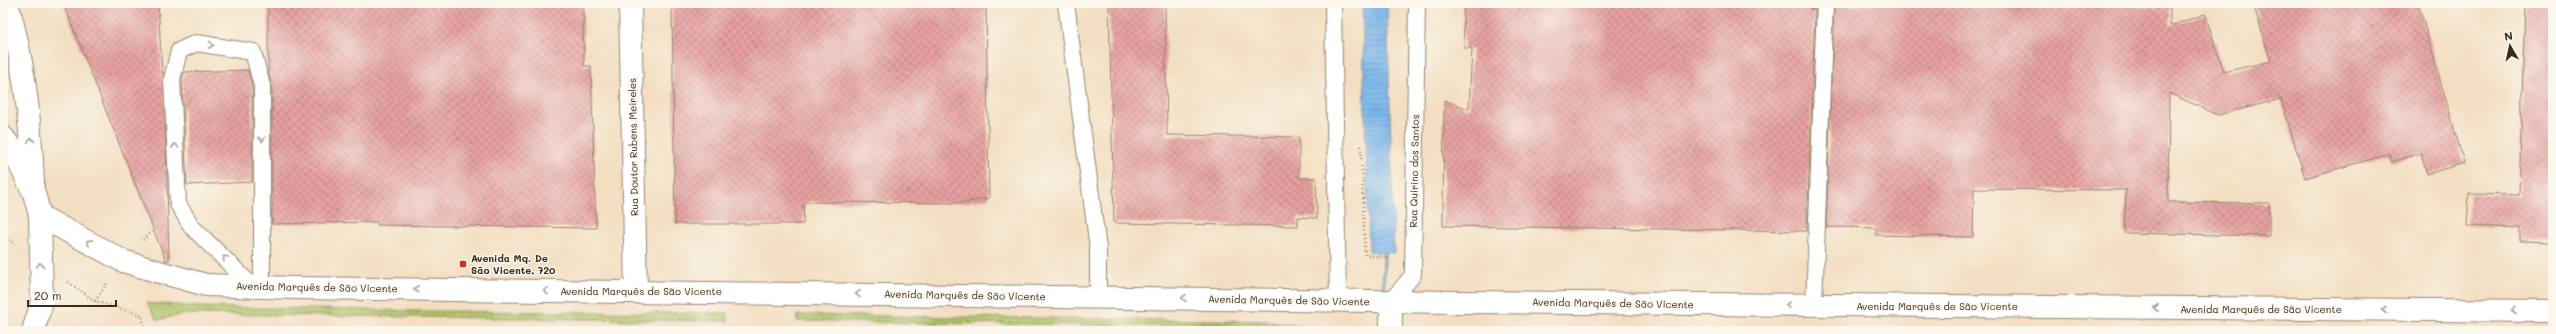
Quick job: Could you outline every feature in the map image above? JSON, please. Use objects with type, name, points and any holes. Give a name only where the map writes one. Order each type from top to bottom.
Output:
[{"type":"main road","points":[[7,3],[25,78],[31,137],[34,193],[40,216],[42,302],[33,331]]},
{"type":"main road","name":"Rua Doutor Rubens Meireles","points":[[630,3],[636,292]]},
{"type":"main road","points":[[3,137],[12,149],[34,193]]},
{"type":"main road","name":"Avenida Marquês de São Vicente","points":[[40,216],[123,261],[206,285],[1098,298],[2553,311]]},
{"type":"main road","points":[[1391,301],[1391,331]]},
{"type":"lane","points":[[1066,3],[1098,249],[1098,298]]},
{"type":"lane","points":[[1333,3],[1338,300]]},
{"type":"lane","name":"Rua Quirino dos Santos","points":[[1391,301],[1413,276],[1417,3]]},
{"type":"lane","points":[[1814,305],[1825,3]]},
{"type":"lane","points":[[196,43],[253,52],[262,86],[257,286],[192,227],[178,204],[172,79],[179,51],[196,43]]},
{"type":"path","points":[[1361,145],[1365,255],[1391,259]]},
{"type":"path","points":[[94,301],[142,315],[145,331]]},
{"type":"green space","points":[[147,303],[201,307],[418,311],[728,313],[728,321],[185,314],[157,320]]},
{"type":"green space","points":[[797,315],[1271,321],[1311,328],[797,321]]},
{"type":"water","points":[[1362,3],[1387,3],[1394,253],[1385,252],[1384,331],[1382,331],[1383,253],[1369,251]]},
{"type":"building","points":[[63,3],[158,3],[162,72],[164,72],[169,260],[166,261]]},
{"type":"building","points":[[268,3],[583,3],[584,66],[591,66],[596,228],[377,225],[377,222],[272,224],[272,86],[268,70]]},
{"type":"building","points":[[672,3],[986,3],[989,198],[962,203],[804,202],[803,224],[675,224]]},
{"type":"building","points":[[1109,3],[1165,3],[1167,135],[1299,137],[1299,178],[1316,178],[1317,218],[1298,217],[1298,226],[1114,223]]},
{"type":"building","points":[[1463,3],[1810,3],[1810,10],[1815,9],[1807,231],[1443,226],[1444,100],[1469,109],[1472,48],[1464,48]]},
{"type":"building","points":[[1880,3],[2136,3],[2136,6],[2170,7],[2170,26],[2205,14],[2224,72],[2271,61],[2253,3],[2418,3],[2464,163],[2427,174],[2421,153],[2392,162],[2389,154],[2305,178],[2281,99],[2218,115],[2169,93],[2168,202],[2269,203],[2269,236],[2124,233],[2126,190],[1974,189],[1973,237],[1876,235],[1876,228],[1826,227],[1834,7]]},
{"type":"building","points":[[2525,3],[2553,3],[2553,242],[2520,241],[2520,228],[2467,226],[2469,194],[2519,195]]},
{"type":"building","points":[[248,70],[252,87],[252,182],[187,185],[182,80],[184,72]]},
{"type":"place","name":"Avenida Mq. De São Vicente, 720","points":[[463,264]]}]
